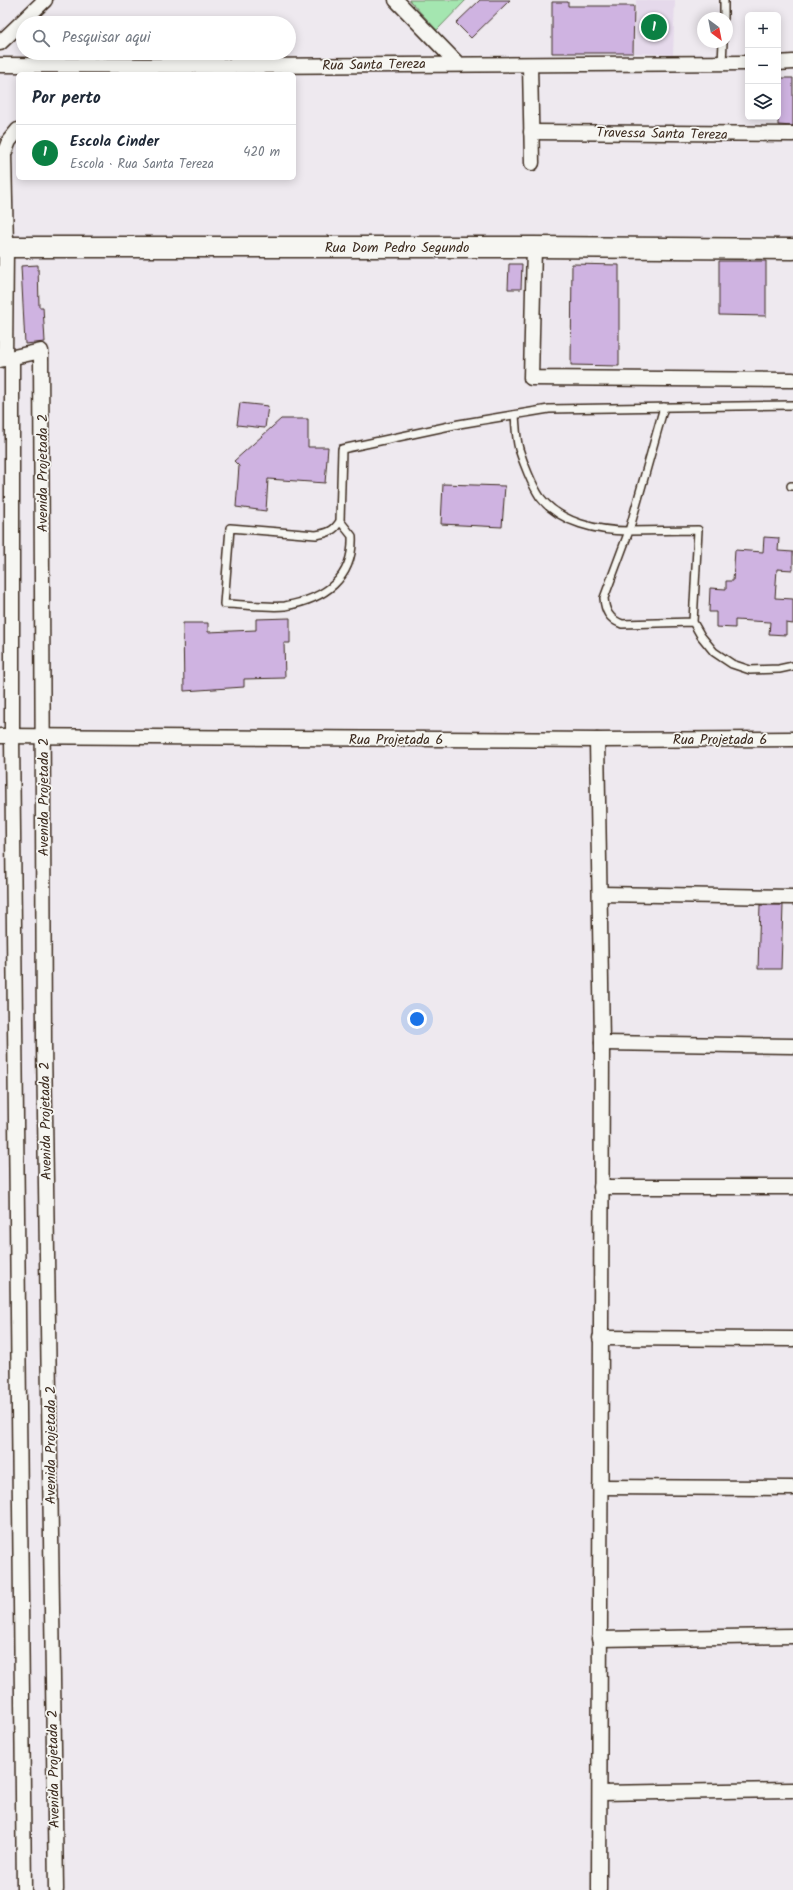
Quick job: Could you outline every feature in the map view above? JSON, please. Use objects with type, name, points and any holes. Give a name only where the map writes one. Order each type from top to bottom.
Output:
[{"type":"street","points":[[28,16],[45,0]]},
{"type":"street","points":[[396,0],[457,63]]},
{"type":"street","points":[[0,43],[16,28]]},
{"type":"street","points":[[781,63],[793,62]]},
{"type":"street","name":"Rua Santa Tereza","points":[[0,65],[84,70],[228,70],[457,63],[530,65],[745,63]]},
{"type":"street","points":[[530,65],[532,163]]},
{"type":"street","name":"Avenida Projetada 2","points":[[16,132],[9,141],[4,154],[3,247],[6,359],[6,736],[24,1890]]},
{"type":"street","name":"Travessa Santa Tereza","points":[[531,132],[793,134]]},
{"type":"street","name":"Rua Dom Pedro Segundo","points":[[3,247],[534,247],[793,249]]},
{"type":"street","points":[[534,247],[531,378],[793,380]]},
{"type":"street","name":"Avenida Projetada 2","points":[[6,359],[41,351],[44,1043],[56,1890]]},
{"type":"street","name":"Rua Projetada 6","points":[[6,736],[597,740],[793,739]]},
{"type":"street","points":[[597,740],[602,1043],[599,1890]]},
{"type":"street","points":[[600,894],[793,897]]},
{"type":"street","points":[[602,1043],[793,1046]]},
{"type":"street","points":[[601,1187],[793,1188]]},
{"type":"street","points":[[600,1338],[793,1339]]},
{"type":"street","points":[[600,1487],[793,1488]]},
{"type":"street","points":[[599,1639],[793,1636]]},
{"type":"street","points":[[600,1792],[793,1790]]},
{"type":"lane","points":[[724,0],[724,12]]},
{"type":"lane","points":[[722,63],[723,48]]},
{"type":"lane","points":[[340,521],[352,536],[352,549],[342,577],[330,589],[323,594],[285,606],[224,604],[230,528],[316,535],[329,533],[336,527],[340,521],[342,449],[459,424],[549,409],[793,404]]},
{"type":"lane","points":[[664,407],[629,531],[604,598],[604,606],[613,621],[622,624],[693,622]]},
{"type":"lane","points":[[515,415],[519,448],[540,496],[556,512],[585,525],[612,531],[698,530],[693,622],[701,636],[714,652],[732,664],[750,670],[779,669],[793,666]]},
{"type":"shaded area","points":[[636,0],[675,0],[673,55],[634,53]]},
{"type":"green space","points":[[409,0],[466,0],[437,30]]},
{"type":"building","points":[[480,0],[510,0],[471,38],[456,23]]},
{"type":"building","points":[[552,2],[568,2],[568,6],[634,6],[633,53],[552,53]]},
{"type":"building","points":[[781,78],[793,78],[793,126],[778,125],[778,120],[781,120]]},
{"type":"building","points":[[719,261],[766,261],[766,316],[719,315]]},
{"type":"building","points":[[509,264],[522,264],[521,289],[508,289]]},
{"type":"building","points":[[572,264],[619,265],[619,366],[571,365]]},
{"type":"building","points":[[38,265],[39,307],[43,307],[45,342],[25,344],[21,266]]},
{"type":"building","points":[[240,403],[268,406],[265,428],[237,425]]},
{"type":"building","points":[[281,419],[308,419],[308,447],[328,447],[325,483],[268,479],[266,511],[236,507],[239,466],[234,461]]},
{"type":"building","points":[[443,484],[505,486],[502,527],[441,524]]},
{"type":"building","points":[[764,537],[779,538],[778,551],[793,552],[793,570],[777,569],[775,598],[793,599],[793,624],[786,623],[786,635],[769,634],[770,622],[735,620],[735,628],[716,627],[716,612],[709,612],[710,588],[726,589],[726,581],[733,581],[735,550],[763,552]]},
{"type":"building","points":[[290,618],[290,643],[284,643],[285,678],[244,679],[244,687],[184,691],[183,623],[208,623],[208,632],[256,630],[256,619]]},
{"type":"building","points":[[760,905],[783,905],[781,969],[758,969]]},
{"type":"place","name":"Escola Cinder","points":[[654,27]]}]
